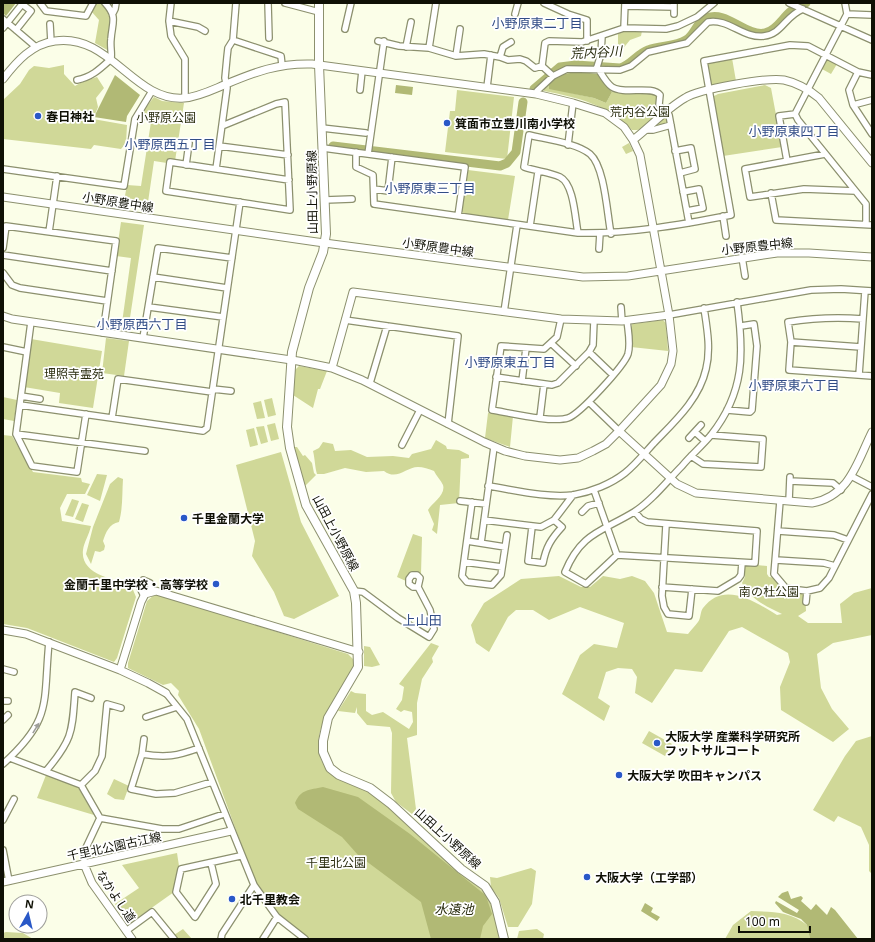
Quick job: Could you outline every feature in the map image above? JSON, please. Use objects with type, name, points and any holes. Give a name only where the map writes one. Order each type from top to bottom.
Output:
[{"type":"main road","name":"山田上小野原線","points":[[319,3],[319,65],[326,234],[309,288],[290,360],[287,427],[290,448],[299,483],[310,514],[354,592],[358,618],[359,652],[356,673],[328,718],[323,741],[323,752],[326,762],[338,775],[370,788],[391,804],[461,869],[485,886],[495,902],[504,939]]},
{"type":"street","points":[[16,30],[31,11],[23,3],[4,23],[16,30],[36,47]]},
{"type":"street","points":[[40,3],[46,11],[86,16],[93,3]]},
{"type":"street","points":[[77,80],[94,75],[111,59],[111,40],[114,19],[113,13],[105,3]]},
{"type":"street","points":[[113,13],[116,3]]},
{"type":"street","points":[[171,3],[169,21],[171,36],[185,59],[184,98]]},
{"type":"street","points":[[216,169],[222,126],[228,48],[233,40],[236,3]]},
{"type":"street","points":[[268,3],[269,38]]},
{"type":"street","points":[[284,3],[318,12]]},
{"type":"street","points":[[345,29],[352,3]]},
{"type":"street","points":[[429,48],[436,3]]},
{"type":"street","points":[[515,14],[518,3]]},
{"type":"street","points":[[544,3],[586,20],[587,41]]},
{"type":"street","points":[[542,66],[545,43],[549,41],[587,41],[624,28],[666,29],[678,26],[697,17],[714,3]]},
{"type":"street","points":[[795,114],[827,56],[847,14],[845,3]]},
{"type":"street","points":[[624,28],[625,4],[674,5],[674,14]]},
{"type":"street","points":[[791,4],[872,40]]},
{"type":"street","points":[[536,94],[551,74],[567,69],[598,67],[626,68],[648,52],[688,43],[708,22],[720,22],[755,36],[763,36],[774,34],[789,17],[803,9]]},
{"type":"street","points":[[847,14],[872,15]]},
{"type":"street","points":[[169,21],[198,27],[205,30]]},
{"type":"street","points":[[406,47],[411,22]]},
{"type":"street","points":[[50,24],[52,42]]},
{"type":"street","points":[[456,56],[460,29]]},
{"type":"street","points":[[602,36],[601,54],[598,67],[610,86],[617,90],[658,92],[660,94],[661,107],[666,113],[671,125],[689,222]]},
{"type":"street","points":[[233,40],[281,56],[282,65]]},
{"type":"street","points":[[3,79],[15,63],[36,47],[52,42],[72,41],[84,44],[111,59],[152,91],[165,96],[184,98],[202,94],[260,70],[282,65],[319,65],[536,94],[605,113],[624,128],[633,140],[642,166],[662,272],[673,351],[667,374],[650,397],[606,444],[578,458],[560,460],[525,456],[494,447],[370,383],[332,368],[290,360],[31,322],[3,316]]},
{"type":"street","points":[[368,151],[380,74],[381,41],[406,47],[429,48],[456,56],[484,54],[508,60],[526,61],[535,68],[542,66]]},
{"type":"street","points":[[500,57],[503,47],[511,42]]},
{"type":"street","points":[[356,152],[356,167],[373,175],[374,204],[578,233],[611,234],[654,228],[730,215],[704,61],[790,45],[808,46],[858,72],[872,75]]},
{"type":"street","points":[[487,87],[491,55]]},
{"type":"street","points":[[542,66],[551,74]]},
{"type":"street","points":[[360,90],[362,71]]},
{"type":"street","points":[[858,72],[849,90],[853,105],[872,134]]},
{"type":"street","points":[[633,140],[646,132],[687,96],[708,90],[766,80],[782,80],[809,89],[819,98],[872,163]]},
{"type":"street","points":[[3,169],[124,186],[135,119],[152,91]]},
{"type":"street","points":[[853,105],[872,101]]},
{"type":"street","points":[[222,126],[276,104],[285,102],[290,210],[166,191],[170,162],[288,180]]},
{"type":"street","points":[[568,144],[573,103]]},
{"type":"street","points":[[771,193],[776,220],[869,225],[866,204],[798,120],[795,114]]},
{"type":"street","points":[[787,161],[779,116],[795,114]]},
{"type":"street","points":[[646,132],[671,125]]},
{"type":"street","points":[[322,128],[366,133]]},
{"type":"street","points":[[578,233],[571,192],[567,183],[560,177],[524,167],[529,135],[568,144],[590,154],[597,162],[611,234]]},
{"type":"street","points":[[186,165],[189,143]]},
{"type":"street","points":[[219,146],[288,155]]},
{"type":"street","points":[[323,148],[356,152],[368,151],[392,157],[465,166],[458,216]]},
{"type":"street","points":[[675,151],[691,148],[695,169],[680,173]]},
{"type":"street","points":[[825,154],[746,169],[750,197],[804,189],[855,191]]},
{"type":"street","points":[[374,189],[388,191],[392,157]]},
{"type":"street","points":[[530,226],[538,172]]},
{"type":"street","points":[[49,232],[57,176]]},
{"type":"street","points":[[683,192],[699,189],[703,208],[687,211]]},
{"type":"street","name":"小野原豊中線","points":[[3,197],[324,243],[589,277],[628,276],[662,272],[742,257],[792,252],[872,257]]},
{"type":"street","points":[[325,200],[352,199]]},
{"type":"street","points":[[20,405],[203,431],[207,428],[240,202]]},
{"type":"street","points":[[723,216],[726,236]]},
{"type":"street","points":[[504,312],[517,225]]},
{"type":"street","points":[[3,248],[6,226],[116,241],[103,333]]},
{"type":"street","points":[[599,248],[600,233]]},
{"type":"street","points":[[143,338],[158,248],[232,258]]},
{"type":"street","points":[[3,255],[112,271]]},
{"type":"street","points":[[742,257],[745,276]]},
{"type":"street","points":[[3,273],[12,285],[20,288],[108,301]]},
{"type":"street","points":[[153,277],[227,288]]},
{"type":"street","points":[[332,368],[353,292],[561,319],[594,321],[624,320],[669,315],[811,290],[841,289],[872,291]]},
{"type":"street","points":[[859,375],[865,291]]},
{"type":"street","points":[[636,512],[641,519],[647,522],[666,525],[757,531],[755,563],[617,555],[586,584],[565,572],[577,548],[584,541],[636,512],[670,479],[711,435],[727,410],[736,388],[741,367],[742,351],[737,302]]},
{"type":"street","points":[[149,307],[223,317]]},
{"type":"street","points":[[561,319],[559,331],[552,344],[544,349],[501,346],[492,410],[558,419],[567,418],[574,415],[589,402],[624,362],[628,354],[629,346],[621,307]]},
{"type":"street","points":[[488,486],[546,494],[572,495],[594,490],[625,473],[684,412],[700,388],[706,370],[708,356],[707,328],[704,308]]},
{"type":"street","points":[[863,319],[838,317],[814,318],[788,322],[791,342],[789,370],[872,376]]},
{"type":"street","points":[[345,320],[458,336],[448,424]]},
{"type":"street","points":[[496,377],[544,384],[558,383],[589,352],[593,345],[594,321]]},
{"type":"street","points":[[31,322],[16,434],[32,466],[78,472],[86,414]]},
{"type":"street","points":[[727,410],[750,412],[752,410],[757,338],[754,324],[740,326]]},
{"type":"street","points":[[370,383],[387,326]]},
{"type":"street","points":[[791,342],[861,347]]},
{"type":"street","points":[[552,344],[576,366]]},
{"type":"street","points":[[3,348],[27,352]]},
{"type":"street","points":[[522,381],[526,348]]},
{"type":"street","points":[[589,352],[613,374]]},
{"type":"street","points":[[112,418],[118,379],[231,391]]},
{"type":"street","points":[[540,417],[544,384]]},
{"type":"street","points":[[21,396],[40,399]]},
{"type":"street","points":[[589,402],[670,479],[685,489],[707,495],[812,503],[823,501],[841,490],[851,476],[872,432]]},
{"type":"street","points":[[402,445],[420,410]]},
{"type":"street","points":[[689,438],[701,426]]},
{"type":"street","points":[[695,432],[705,441]]},
{"type":"street","points":[[16,434],[82,444],[145,451]]},
{"type":"street","points":[[691,456],[704,464],[761,467],[763,439],[711,435]]},
{"type":"street","points":[[481,543],[494,447]]},
{"type":"street","points":[[851,476],[872,487]]},
{"type":"street","points":[[789,501],[790,479],[833,483],[841,490]]},
{"type":"street","points":[[594,490],[617,555]]},
{"type":"street","points":[[780,500],[774,574],[785,587],[808,591],[823,586],[830,578],[872,494]]},
{"type":"street","points":[[484,520],[541,527],[554,520],[572,495]]},
{"type":"street","points":[[460,501],[486,504]]},
{"type":"street","points":[[472,502],[462,576],[467,582],[492,585],[501,574],[507,535]]},
{"type":"street","points":[[582,512],[588,506],[599,503]]},
{"type":"street","points":[[532,526],[528,561],[543,563],[546,549],[551,539],[562,527],[554,520]]},
{"type":"street","points":[[666,525],[662,587],[664,607],[668,614],[689,616],[692,589]]},
{"type":"street","points":[[778,531],[834,535],[848,540]]},
{"type":"street","points":[[467,541],[505,547]]},
{"type":"street","points":[[776,560],[824,563],[835,566]]},
{"type":"street","points":[[464,562],[502,567]]},
{"type":"street","points":[[662,587],[718,591],[738,579],[741,575],[742,563]]},
{"type":"street","points":[[144,596],[139,586],[143,580],[150,583],[152,590]]},
{"type":"street","points":[[354,592],[363,592],[398,618],[429,637],[434,629],[430,610],[418,587]]},
{"type":"street","points":[[120,670],[144,596],[152,590]]},
{"type":"street","points":[[152,590],[359,652]]},
{"type":"street","points":[[806,602],[808,591]]},
{"type":"street","points":[[3,630],[26,634],[49,642],[120,670],[166,693],[187,719],[240,856],[254,886],[277,917],[305,939]]},
{"type":"street","points":[[3,764],[30,738],[39,723],[46,703],[49,642]]},
{"type":"street","points":[[3,669],[14,672]]},
{"type":"street","points":[[46,771],[62,752],[70,739],[73,724],[75,692],[91,698]]},
{"type":"street","points":[[81,785],[95,771],[102,756],[107,704],[121,708]]},
{"type":"street","points":[[146,717],[177,707]]},
{"type":"street","points":[[3,720],[8,715]]},
{"type":"street","points":[[144,740],[142,754],[131,789],[156,794],[175,793],[212,782]]},
{"type":"street","points":[[142,754],[161,757],[177,756],[199,748]]},
{"type":"street","points":[[10,758],[81,785],[100,818]]},
{"type":"street","points":[[3,820],[14,799]]},
{"type":"street","points":[[100,818],[162,829],[173,829],[224,814]]},
{"type":"street","points":[[84,864],[84,852],[100,818]]},
{"type":"street","name":"千里北公園古江線","points":[[6,881],[230,831]]},
{"type":"street","points":[[3,850],[6,881]]},
{"type":"street","points":[[212,863],[216,884],[195,917],[176,892],[182,869],[240,856]]},
{"type":"street","name":"なかよし道","points":[[84,864],[92,882],[132,939]]},
{"type":"street","points":[[221,939],[222,934],[254,886]]},
{"type":"street","points":[[126,931],[152,912],[174,939]]},
{"type":"street","points":[[263,939],[277,917]]},
{"type":"green space","points":[[95,3],[101,3],[109,15],[109,51],[95,43],[99,20],[91,11]]},
{"type":"green space","points":[[623,30],[642,31],[641,36],[630,40],[621,51],[618,51],[618,32]]},
{"type":"green space","points":[[732,58],[736,81],[713,86],[709,84],[706,64],[708,62]]},
{"type":"green space","points":[[830,60],[837,64],[831,74],[822,69],[826,61]]},
{"type":"green space","points":[[64,65],[64,74],[75,86],[97,77],[104,88],[96,98],[98,107],[93,119],[127,125],[126,143],[121,149],[94,145],[91,149],[3,139],[3,100],[20,84],[29,70],[34,66],[49,68]]},
{"type":"green space","name":"荒内谷公園","points":[[549,84],[549,88],[594,98],[606,103],[613,90],[657,93],[668,122],[666,124],[632,130],[612,114],[591,103],[569,96],[544,91],[543,88]]},
{"type":"green space","points":[[765,85],[771,88],[782,147],[723,156],[712,97],[718,94]]},
{"type":"green space","points":[[457,90],[514,97],[507,159],[445,152],[450,111],[455,111]]},
{"type":"green space","name":"小野原公園","points":[[154,97],[162,101],[184,103],[175,161],[167,160],[167,163],[154,161],[147,209],[123,206],[127,185],[141,186],[151,122],[137,119]]},
{"type":"green space","points":[[629,143],[633,151],[626,154],[622,147]]},
{"type":"green space","points":[[468,170],[515,176],[508,220],[464,215],[462,211]]},
{"type":"green space","points":[[121,222],[144,225],[128,331],[121,330],[131,258],[116,256]]},
{"type":"green space","points":[[663,320],[666,323],[668,351],[631,347],[632,324]]},
{"type":"green space","points":[[106,338],[129,341],[124,376],[102,373]]},
{"type":"green space","name":"理照寺霊苑","points":[[31,339],[102,351],[93,408],[59,403],[60,393],[24,387]]},
{"type":"green space","points":[[299,366],[327,371],[320,389],[318,389],[313,408],[293,395],[295,370]]},
{"type":"green space","points":[[3,397],[17,400],[14,421],[3,419]]},
{"type":"green space","points":[[272,398],[276,415],[268,417],[264,400]]},
{"type":"green space","points":[[261,401],[265,418],[257,419],[253,403]]},
{"type":"green space","points":[[488,413],[513,416],[510,447],[485,438]]},
{"type":"green space","points":[[275,423],[279,439],[271,441],[267,425]]},
{"type":"green space","points":[[264,426],[268,442],[261,444],[256,427]]},
{"type":"green space","points":[[254,428],[258,445],[250,447],[246,430]]},
{"type":"green space","points":[[3,435],[12,436],[33,472],[81,478],[82,482],[90,484],[85,494],[67,494],[60,508],[62,521],[91,526],[83,550],[87,565],[100,575],[131,585],[136,597],[117,658],[114,662],[27,628],[3,624]]},
{"type":"green space","points":[[436,440],[446,446],[447,449],[459,450],[469,455],[469,458],[461,459],[459,503],[440,505],[437,534],[432,530],[434,524],[428,510],[441,495],[443,485],[434,471],[418,467],[393,475],[384,471],[366,472],[345,468],[324,474],[317,474],[316,472],[313,451],[319,448],[323,442],[333,444],[335,451],[351,450],[367,457],[393,456],[409,458],[412,454],[431,449]]},
{"type":"green space","points":[[294,447],[297,447],[303,456],[305,455],[312,463],[314,473],[316,475],[305,486]]},
{"type":"green space","points":[[281,452],[301,522],[339,596],[294,619],[284,616],[274,592],[252,556],[255,541],[236,465]]},
{"type":"green space","points":[[97,474],[107,475],[100,501],[87,495]]},
{"type":"green space","points":[[118,477],[123,479],[122,506],[119,522],[108,529],[103,541],[105,546],[104,550],[100,552],[95,551],[91,564],[86,554],[93,527],[110,484]]},
{"type":"green space","points":[[72,499],[79,501],[73,517],[65,515]]},
{"type":"green space","points":[[82,503],[89,505],[83,522],[75,519]]},
{"type":"green space","points":[[413,534],[422,537],[421,574],[410,574],[407,576],[406,581],[397,577]]},
{"type":"green space","name":"南の杜公園","points":[[747,564],[767,566],[767,574],[769,577],[775,578],[785,589],[805,592],[806,611],[798,616],[808,623],[842,623],[840,604],[854,593],[872,588],[872,635],[833,643],[817,654],[821,688],[832,709],[849,729],[833,742],[781,710],[780,687],[790,662],[788,653],[742,627],[729,631],[702,672],[675,669],[652,703],[635,693],[637,677],[632,669],[618,668],[606,672],[598,698],[610,706],[604,721],[562,694],[580,655],[594,644],[617,648],[624,623],[580,607],[549,620],[533,610],[516,610],[508,617],[489,652],[476,643],[471,625],[484,603],[521,579],[559,576],[581,587],[590,587],[603,576],[620,579],[632,576],[645,581],[654,593],[667,632],[688,634],[699,620],[703,608],[711,600],[720,595],[730,594],[740,596],[759,604],[777,615],[782,614],[759,602],[745,589],[742,583],[745,577],[744,567]]},
{"type":"green space","name":"千里北公園","points":[[154,595],[159,595],[348,654],[354,660],[353,667],[329,708],[320,731],[318,742],[322,762],[332,775],[362,788],[381,801],[452,866],[475,883],[483,891],[489,900],[497,922],[499,939],[311,939],[278,914],[255,882],[199,729],[178,695],[179,691],[171,683],[163,685],[128,668],[128,663],[147,601]]},
{"type":"green space","points":[[431,643],[439,646],[432,658],[433,662],[422,679],[417,703],[417,735],[407,738],[416,809],[412,814],[396,802],[391,793],[392,733],[390,727],[367,725],[357,713],[357,707],[355,713],[338,711],[351,691],[366,694],[366,711],[372,715],[383,712],[409,729],[413,722],[412,712],[404,710],[401,712],[396,709],[402,700],[404,687],[399,684]]},
{"type":"green space","points":[[364,646],[370,647],[380,665],[372,667],[364,666]]},
{"type":"green space","name":"大阪大学 産業科学研究所 フットサルコート","points":[[649,731],[672,744],[665,756],[642,743]]},
{"type":"green space","points":[[872,736],[872,874],[869,871],[869,845],[861,827],[838,816],[834,822],[813,810],[845,756],[856,741]]},
{"type":"green space","points":[[46,775],[78,787],[94,815],[37,798]]},
{"type":"green space","points":[[114,779],[129,786],[124,800],[115,799],[107,794]]},
{"type":"green space","points":[[177,853],[179,866],[174,892],[129,924],[115,904],[139,888],[122,865]]},
{"type":"green space","points":[[531,868],[536,871],[532,904],[518,927],[508,927],[499,898],[491,887],[490,877],[497,878]]},
{"type":"green space","points":[[751,911],[780,913],[801,920],[807,925],[810,939],[725,939],[733,925]]},
{"type":"green space","points":[[183,929],[192,939],[177,939],[174,935]]},
{"type":"green space","points":[[537,929],[544,934],[543,939],[517,939],[519,931]]},
{"type":"green space","points":[[3,933],[25,934],[33,939],[3,939]]},
{"type":"water","points":[[3,3],[16,3],[6,16],[3,13]]},
{"type":"water","points":[[580,72],[599,74],[612,92],[606,103],[594,98],[549,89],[549,84],[561,74]]},
{"type":"water","points":[[115,75],[140,95],[127,116],[126,122],[94,117]]},
{"type":"water","points":[[396,85],[413,87],[412,95],[395,93]]},
{"type":"water","name":"水遠池","points":[[323,787],[358,797],[410,834],[484,894],[492,914],[483,926],[480,939],[431,939],[421,902],[358,855],[342,837],[298,809],[295,803],[300,795],[306,791]]},
{"type":"water","points":[[788,891],[791,899],[801,896],[803,898],[801,901],[811,910],[816,904],[827,915],[831,907],[858,939],[810,939],[807,925],[801,919],[783,912],[775,903],[776,901],[797,913],[799,910],[778,897],[782,893]]},
{"type":"water","points":[[645,903],[653,908],[651,912],[660,917],[657,921],[641,911]]},
{"type":"waterway","name":"荒内谷川","points":[[534,89],[560,67],[576,65],[624,67],[648,50],[677,44],[686,40],[692,35],[700,22],[707,18],[714,17],[729,20],[758,33],[769,32],[776,27],[790,12],[806,3]]},
{"type":"waterway","name":"荒内谷川","points":[[333,146],[500,166],[507,163],[516,152],[523,102]]},
{"type":"place","name":"春日神社","points":[[38,116]]},
{"type":"place","name":"箕面市立豊川南小学校","points":[[447,123]]},
{"type":"place","name":"千里金蘭大学","points":[[184,518]]},
{"type":"place","name":"金蘭千里中学校・高等学校","points":[[216,584]]},
{"type":"place","name":"大阪大学 産業科学研究所 フットサルコート","points":[[657,743]]},
{"type":"place","name":"大阪大学 吹田キャンパス","points":[[619,775]]},
{"type":"place","name":"大阪大学（工学部）","points":[[587,877]]},
{"type":"place","name":"北千里教会","points":[[232,899]]},
{"type":"district","name":"小野原東二丁目","points":[[537,23]]},
{"type":"district","name":"小野原東四丁目","points":[[794,131]]},
{"type":"district","name":"小野原西五丁目","points":[[170,144]]},
{"type":"district","name":"小野原東三丁目","points":[[430,188]]},
{"type":"district","name":"小野原西六丁目","points":[[142,324]]},
{"type":"district","name":"小野原東五丁目","points":[[510,362]]},
{"type":"district","name":"小野原東六丁目","points":[[794,385]]},
{"type":"district","name":"上山田","points":[[422,620]]}]
